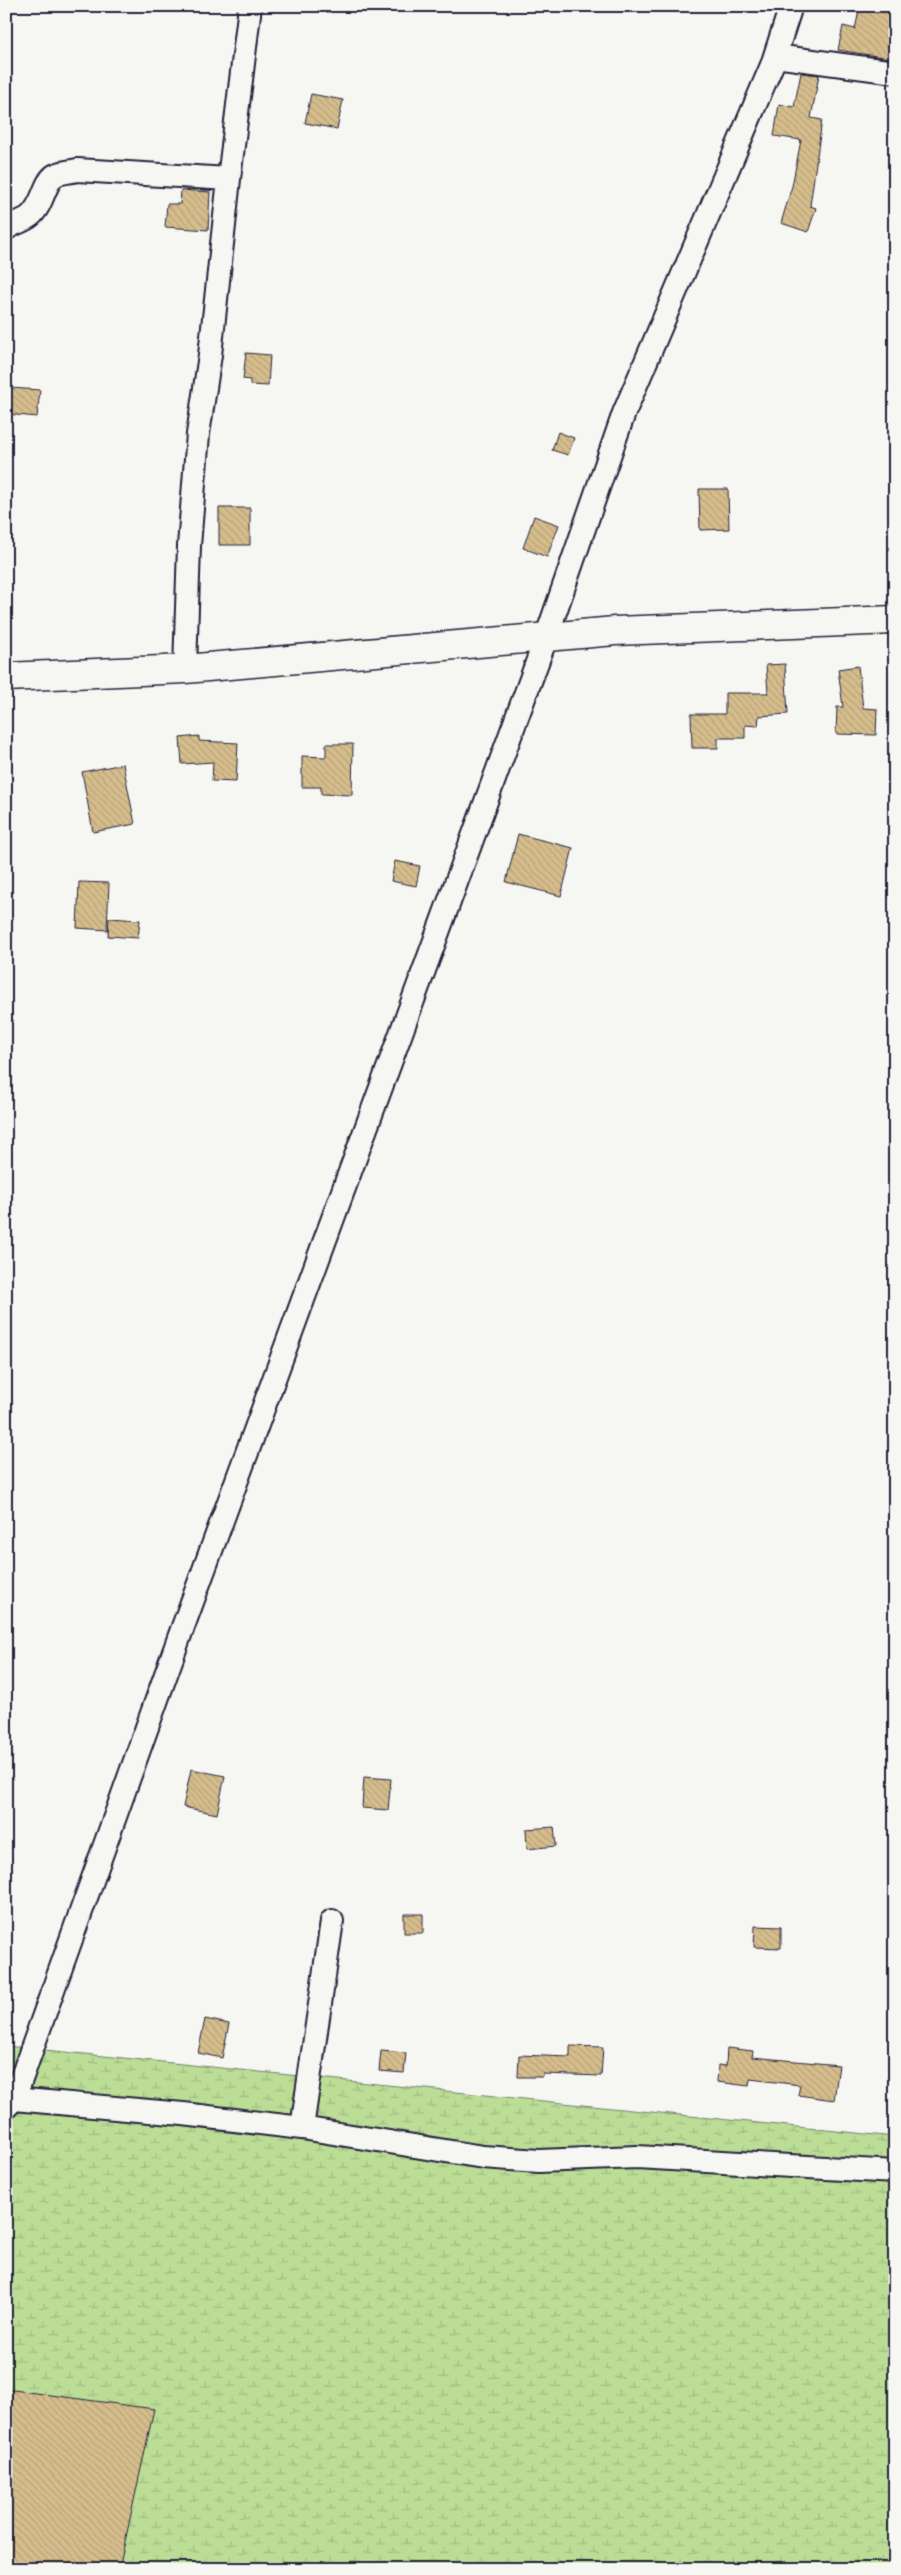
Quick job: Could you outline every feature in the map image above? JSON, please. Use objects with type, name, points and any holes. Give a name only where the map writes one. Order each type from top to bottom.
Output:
[{"type":"street","points":[[185,669],[189,546],[197,443],[210,356],[250,6]]},
{"type":"street","points":[[791,6],[775,56],[624,413],[546,638],[183,1625],[10,2103],[183,2114],[302,2128],[483,2157],[539,2161],[637,2157],[748,2162],[845,2171],[895,2172]]},
{"type":"street","points":[[775,56],[895,72]]},
{"type":"street","points":[[6,229],[29,217],[38,208],[54,176],[77,170],[229,179]]},
{"type":"street","points":[[6,677],[185,669],[615,631],[895,620]]},
{"type":"street","points":[[302,2128],[332,1921]]},
{"type":"green space","points":[[6,2046],[895,2137],[895,2569],[6,2569]]},
{"type":"building","points":[[860,6],[895,6],[895,59],[838,50],[843,26],[855,29]]},
{"type":"building","points":[[801,73],[819,75],[811,118],[822,120],[810,206],[816,208],[808,232],[781,223],[792,186],[801,140],[774,136],[779,104],[794,107]]},
{"type":"building","points":[[311,94],[343,100],[337,129],[305,123]]},
{"type":"building","points":[[181,190],[210,192],[208,230],[165,227],[167,204],[180,204]]},
{"type":"building","points":[[246,353],[270,355],[268,386],[250,385],[250,380],[243,379]]},
{"type":"building","points":[[10,388],[40,390],[37,417],[7,414]]},
{"type":"building","points":[[558,432],[574,438],[568,455],[552,450]]},
{"type":"building","points":[[699,489],[728,489],[729,529],[700,530]]},
{"type":"building","points":[[219,508],[250,508],[250,545],[219,545]]},
{"type":"building","points":[[534,516],[559,525],[547,557],[523,548]]},
{"type":"building","points":[[785,664],[788,714],[759,716],[758,726],[745,725],[745,738],[718,738],[718,748],[692,748],[691,714],[725,714],[725,693],[768,693],[766,665]]},
{"type":"building","points":[[858,666],[863,708],[877,709],[876,735],[836,734],[837,707],[843,707],[838,669]]},
{"type":"building","points":[[199,736],[199,741],[238,743],[236,782],[212,781],[213,762],[182,764],[180,738]]},
{"type":"building","points":[[326,744],[353,744],[352,795],[321,794],[321,787],[302,787],[302,756],[326,757]]},
{"type":"building","points":[[123,764],[135,824],[93,832],[82,772]]},
{"type":"building","points":[[518,834],[573,848],[561,896],[506,882]]},
{"type":"building","points":[[395,861],[420,866],[416,886],[391,881]]},
{"type":"building","points":[[79,882],[109,883],[107,930],[77,928]]},
{"type":"building","points":[[109,918],[140,920],[138,938],[108,936]]},
{"type":"building","points":[[191,1769],[225,1776],[217,1814],[183,1807]]},
{"type":"building","points":[[364,1777],[391,1779],[388,1810],[362,1808]]},
{"type":"building","points":[[554,1827],[556,1846],[527,1849],[526,1829]]},
{"type":"building","points":[[404,1914],[423,1914],[423,1933],[404,1933]]},
{"type":"building","points":[[755,1926],[781,1927],[781,1948],[754,1947]]},
{"type":"building","points":[[205,2019],[229,2024],[222,2058],[198,2053]]},
{"type":"building","points":[[570,2046],[603,2047],[601,2076],[543,2074],[543,2077],[518,2077],[519,2055],[570,2057]]},
{"type":"building","points":[[727,2048],[753,2051],[752,2057],[839,2065],[834,2100],[798,2095],[800,2085],[750,2079],[749,2086],[717,2082],[718,2065],[726,2066]]},
{"type":"building","points":[[381,2051],[406,2053],[404,2073],[379,2071]]},
{"type":"building","points":[[6,2389],[154,2409],[119,2569],[6,2569]]}]
